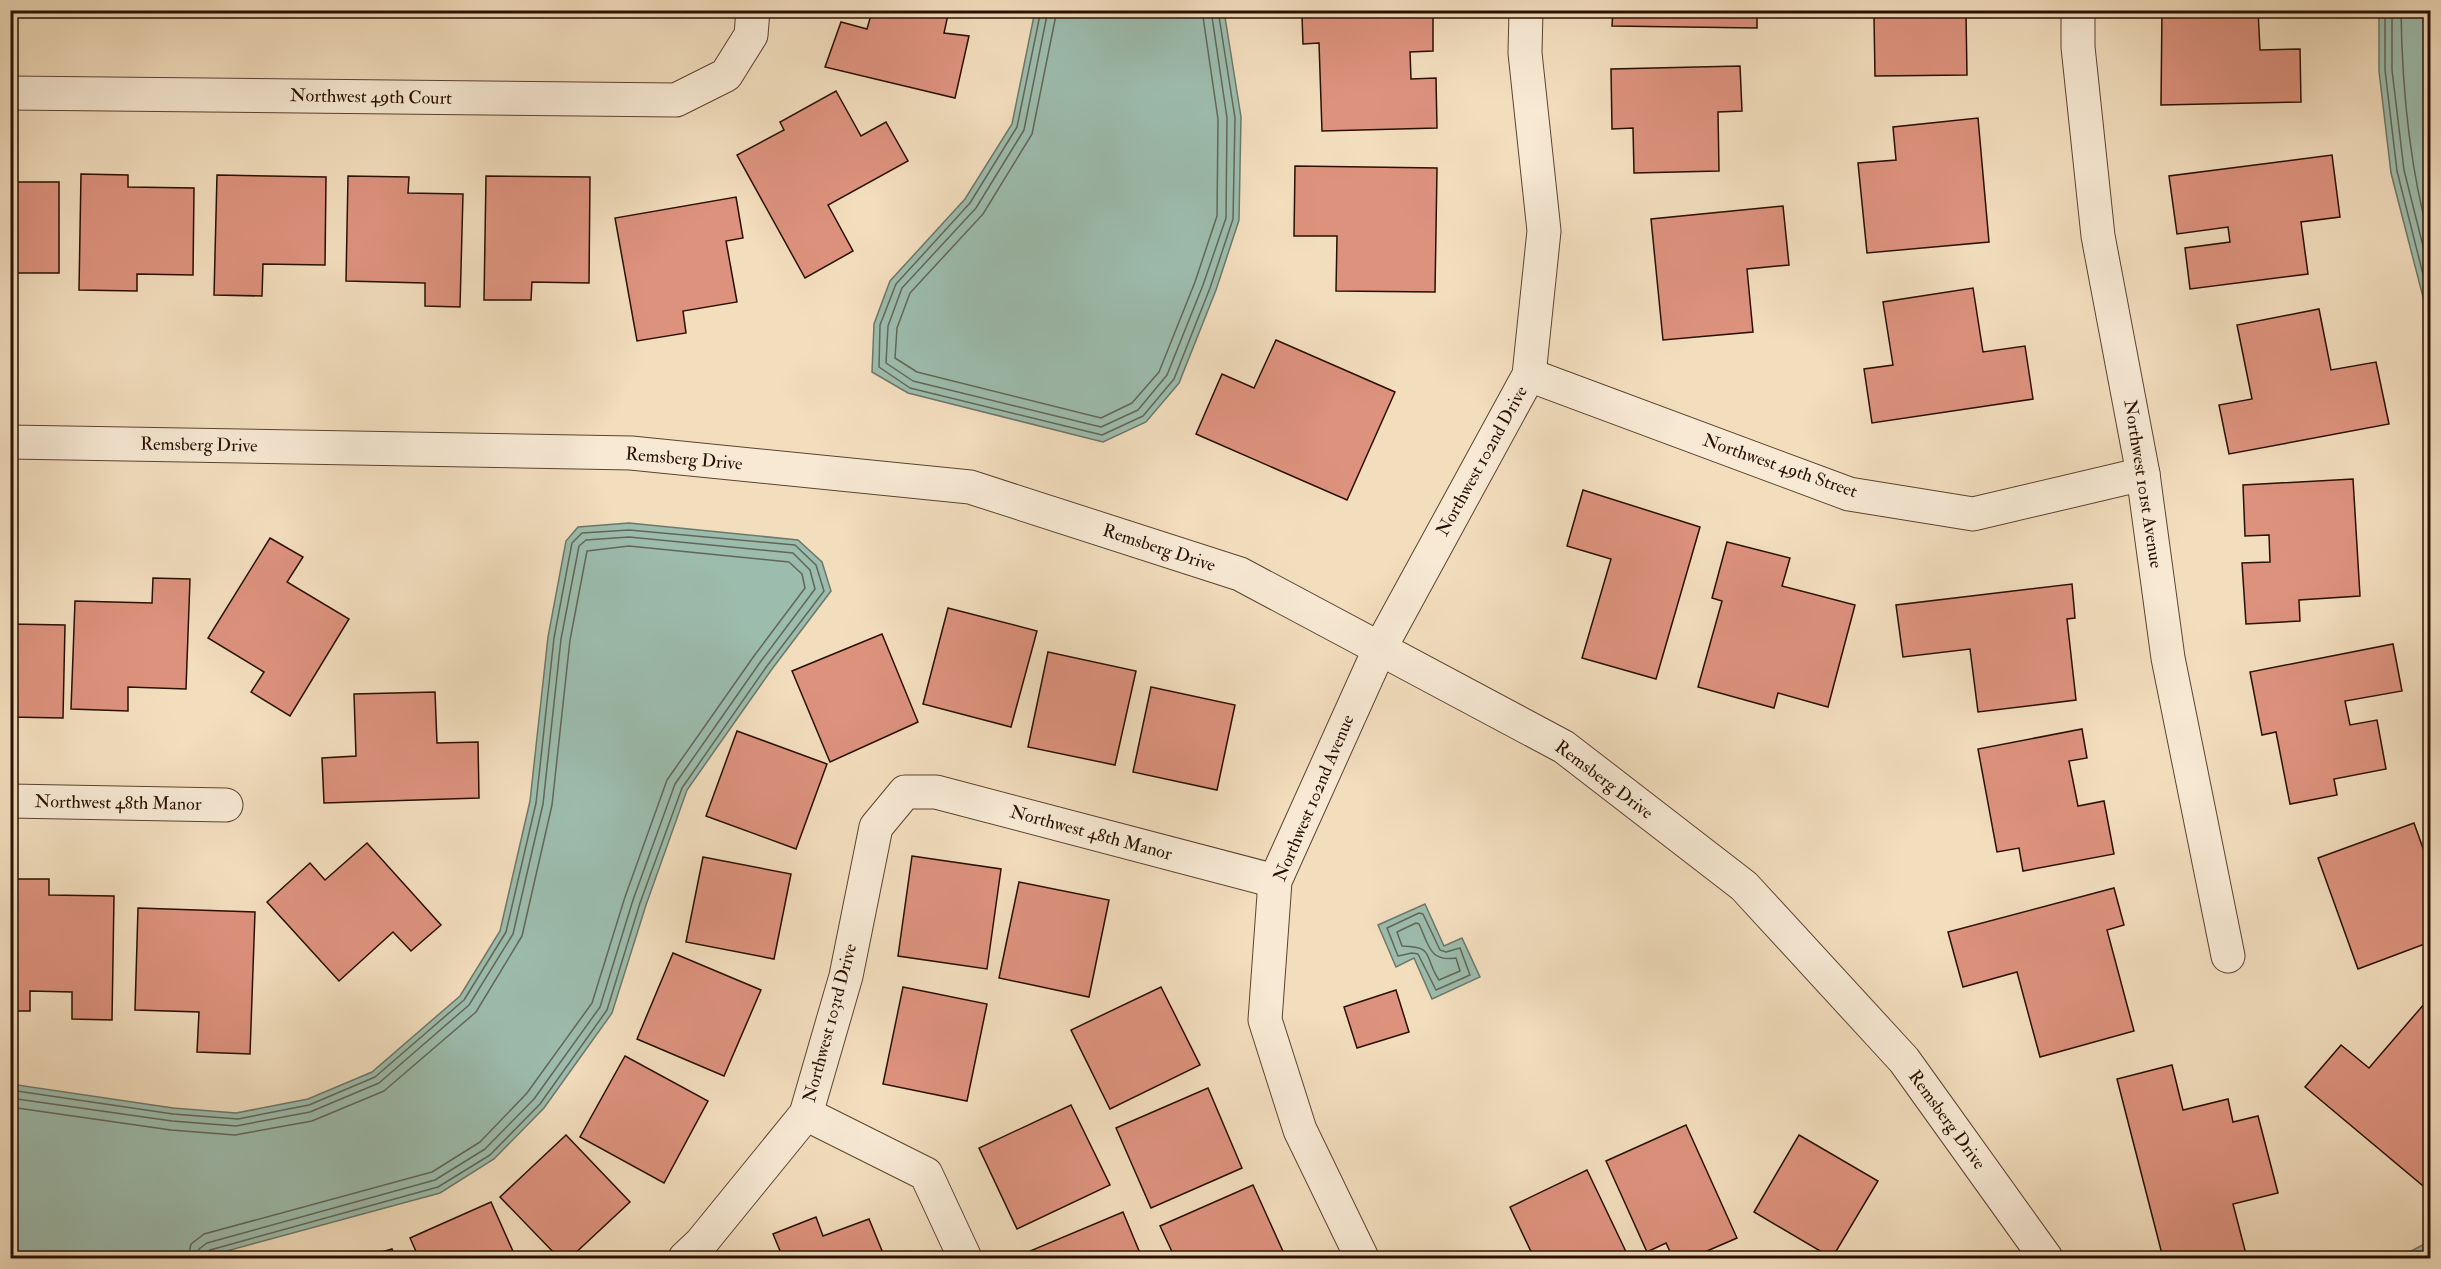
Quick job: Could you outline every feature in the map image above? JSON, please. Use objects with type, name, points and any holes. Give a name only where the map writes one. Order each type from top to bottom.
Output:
[{"type":"street","name":"Northwest 49th Court","points":[[10,93],[676,100],[726,75],[751,35],[753,10]]},
{"type":"street","name":"Northwest 102nd Drive","points":[[1380,648],[1529,375],[1544,231],[1525,53],[1526,10]]},
{"type":"street","name":"Northwest 101st Avenue","points":[[2078,10],[2078,48],[2098,236],[2143,474],[2168,658],[2228,956]]},
{"type":"street","name":"Northwest 49th Street","points":[[1529,375],[1849,494],[1974,514],[2143,474]]},
{"type":"street","name":"Remsberg Drive","points":[[10,442],[631,453],[970,487],[1240,574],[1564,747],[1744,886],[1904,1060],[2046,1258]]},
{"type":"street","name":"Northwest 102nd Avenue","points":[[1362,1258],[1300,1130],[1265,1020],[1275,881],[1380,648]]},
{"type":"street","name":"Northwest 48th Manor","points":[[905,792],[936,792],[1275,881]]},
{"type":"street","name":"Northwest 103rd Drive","points":[[685,1258],[701,1243],[806,1114],[846,976],[876,827],[905,792]]},
{"type":"street","name":"Northwest 48th Manor","points":[[10,801],[226,805]]},
{"type":"street","points":[[806,1114],[926,1174],[965,1258]]},
{"type":"water","points":[[1035,11],[1224,11],[1241,117],[1239,220],[1216,290],[1179,383],[1146,422],[1103,442],[908,393],[872,372],[874,324],[890,281],[965,199],[1012,124]]},
{"type":"water","points":[[2379,11],[2430,11],[2430,324],[2391,173],[2379,71]]},
{"type":"water","points":[[629,523],[798,540],[822,562],[831,591],[772,669],[687,790],[646,905],[612,1013],[544,1108],[494,1159],[440,1193],[201,1258],[11,1258],[11,1084],[173,1108],[236,1113],[308,1099],[372,1072],[460,996],[500,931],[530,801],[548,637],[566,541],[578,527]]},
{"type":"water","points":[[1425,904],[1444,946],[1462,938],[1480,977],[1432,999],[1414,958],[1396,967],[1378,925]]},
{"type":"water","points":[[2430,1241],[2430,1258],[2398,1258]]},
{"type":"building","points":[[490,10],[536,10],[536,14],[490,15]]},
{"type":"building","points":[[855,10],[949,10],[944,33],[969,36],[955,98],[825,67],[841,22],[867,29],[871,15],[854,14]]},
{"type":"building","points":[[1386,10],[1433,10],[1433,51],[1410,52],[1411,79],[1436,78],[1437,128],[1322,131],[1319,43],[1303,44],[1302,16],[1386,14]]},
{"type":"building","points":[[1613,10],[1757,10],[1757,28],[1612,26]]},
{"type":"building","points":[[1849,10],[1984,10],[1984,14],[1966,14],[1967,75],[1875,76],[1874,17],[1849,17]]},
{"type":"building","points":[[2162,10],[2258,10],[2260,50],[2300,49],[2301,102],[2161,105]]},
{"type":"building","points":[[1740,66],[1742,111],[1718,112],[1719,171],[1634,173],[1633,128],[1612,129],[1611,69]]},
{"type":"building","points":[[836,91],[861,136],[886,122],[908,161],[828,205],[853,251],[805,278],[737,155],[784,130],[780,122]]},
{"type":"building","points":[[1978,118],[1989,242],[1867,253],[1858,163],[1896,160],[1893,127]]},
{"type":"building","points":[[2332,155],[2340,217],[2301,222],[2308,274],[2190,289],[2185,248],[2230,242],[2228,227],[2177,234],[2169,176]]},
{"type":"building","points":[[1295,166],[1437,168],[1435,292],[1336,291],[1337,236],[1294,236]]},
{"type":"building","points":[[81,174],[128,175],[128,187],[194,188],[193,275],[137,274],[137,291],[79,290]]},
{"type":"building","points":[[217,175],[326,177],[325,265],[263,264],[262,296],[214,295]]},
{"type":"building","points":[[348,176],[409,177],[408,193],[463,194],[460,307],[425,306],[425,283],[346,281]]},
{"type":"building","points":[[486,176],[590,177],[589,283],[532,282],[531,300],[484,300]]},
{"type":"building","points":[[10,182],[59,182],[59,273],[15,273],[15,291],[10,291]]},
{"type":"building","points":[[736,197],[743,238],[726,241],[737,302],[683,311],[686,333],[637,341],[615,218]]},
{"type":"building","points":[[1783,206],[1789,265],[1747,269],[1753,332],[1663,340],[1651,219]]},
{"type":"building","points":[[1973,288],[1983,352],[2025,346],[2033,399],[1872,423],[1864,369],[1893,365],[1883,302]]},
{"type":"building","points":[[2319,309],[2331,370],[2376,362],[2389,424],[2229,454],[2219,405],[2252,399],[2237,325]]},
{"type":"building","points":[[1276,340],[1395,392],[1347,500],[1196,434],[1222,374],[1254,388]]},
{"type":"building","points":[[2353,479],[2360,596],[2299,600],[2300,621],[2246,624],[2242,563],[2270,562],[2269,535],[2245,536],[2243,485]]},
{"type":"building","points":[[1583,490],[1700,527],[1656,679],[1582,658],[1611,559],[1567,546]]},
{"type":"building","points":[[270,538],[303,557],[287,582],[349,619],[290,716],[251,692],[264,672],[208,638]]},
{"type":"building","points":[[1727,542],[1790,558],[1782,586],[1855,605],[1828,707],[1778,693],[1774,708],[1698,687],[1722,601],[1712,598]]},
{"type":"building","points":[[153,578],[190,579],[186,689],[128,687],[128,711],[71,709],[75,601],[152,603]]},
{"type":"building","points":[[2072,584],[2075,618],[2067,619],[2076,700],[1978,712],[1970,649],[1903,657],[1896,605]]},
{"type":"building","points":[[948,608],[1037,631],[1011,727],[923,704]]},
{"type":"building","points":[[10,624],[65,625],[63,718],[10,717]]},
{"type":"building","points":[[882,634],[918,722],[830,762],[792,671]]},
{"type":"building","points":[[2393,644],[2402,691],[2345,701],[2350,725],[2377,720],[2386,769],[2334,779],[2337,795],[2290,804],[2276,732],[2262,735],[2250,672]]},
{"type":"building","points":[[1048,652],[1136,671],[1115,765],[1028,747]]},
{"type":"building","points":[[1151,687],[1235,705],[1217,790],[1133,772]]},
{"type":"building","points":[[435,692],[437,743],[478,742],[479,798],[324,803],[322,758],[356,756],[354,694]]},
{"type":"building","points":[[2082,729],[2087,758],[2069,761],[2078,806],[2104,801],[2114,854],[2023,871],[2019,848],[1997,852],[1978,749]]},
{"type":"building","points":[[737,731],[827,764],[796,849],[706,816]]},
{"type":"building","points":[[2414,823],[2430,868],[2430,942],[2358,969],[2318,858]]},
{"type":"building","points":[[367,843],[441,925],[411,951],[393,932],[339,981],[267,902],[310,863],[325,880]]},
{"type":"building","points":[[912,856],[1001,869],[987,969],[898,956]]},
{"type":"building","points":[[703,857],[791,874],[774,959],[686,942]]},
{"type":"building","points":[[10,879],[49,879],[49,895],[114,896],[112,1020],[72,1019],[72,992],[30,991],[30,1011],[10,1011]]},
{"type":"building","points":[[1019,882],[1109,900],[1089,997],[999,978]]},
{"type":"building","points":[[2114,888],[2124,925],[2107,930],[2134,1031],[2040,1057],[2017,972],[1963,987],[1948,932]]},
{"type":"building","points":[[138,908],[255,912],[250,1054],[197,1052],[199,1012],[135,1010]]},
{"type":"building","points":[[673,953],[761,990],[724,1076],[637,1039]]},
{"type":"building","points":[[903,987],[987,1004],[967,1101],[883,1084]]},
{"type":"building","points":[[1161,987],[1200,1065],[1110,1109],[1071,1030]]},
{"type":"building","points":[[1396,990],[1409,1032],[1357,1048],[1344,1007]]},
{"type":"building","points":[[2425,1003],[2430,1008],[2430,1186],[2428,1190],[2305,1087],[2341,1045],[2369,1068]]},
{"type":"building","points":[[625,1056],[708,1101],[664,1183],[580,1137]]},
{"type":"building","points":[[2172,1065],[2183,1110],[2228,1099],[2233,1122],[2258,1116],[2278,1193],[2233,1204],[2247,1258],[2163,1258],[2117,1079]]},
{"type":"building","points":[[1208,1088],[1242,1168],[1151,1208],[1116,1128]]},
{"type":"building","points":[[1071,1105],[1110,1185],[1017,1229],[979,1148]]},
{"type":"building","points":[[1686,1125],[1737,1238],[1691,1258],[1673,1258],[1666,1243],[1647,1252],[1606,1161]]},
{"type":"building","points":[[566,1135],[630,1202],[570,1258],[559,1258],[500,1197]]},
{"type":"building","points":[[1799,1135],[1878,1181],[1832,1258],[1754,1212]]},
{"type":"building","points":[[1587,1170],[1629,1258],[1534,1258],[1510,1207]]},
{"type":"building","points":[[1253,1185],[1286,1258],[1175,1258],[1160,1226]]},
{"type":"building","points":[[491,1202],[516,1258],[419,1258],[410,1238]]},
{"type":"building","points":[[1123,1212],[1142,1258],[1034,1258],[1030,1251]]},
{"type":"building","points":[[816,1217],[823,1236],[869,1219],[885,1258],[783,1258],[773,1234]]},
{"type":"building","points":[[392,1249],[395,1258],[361,1258]]}]
